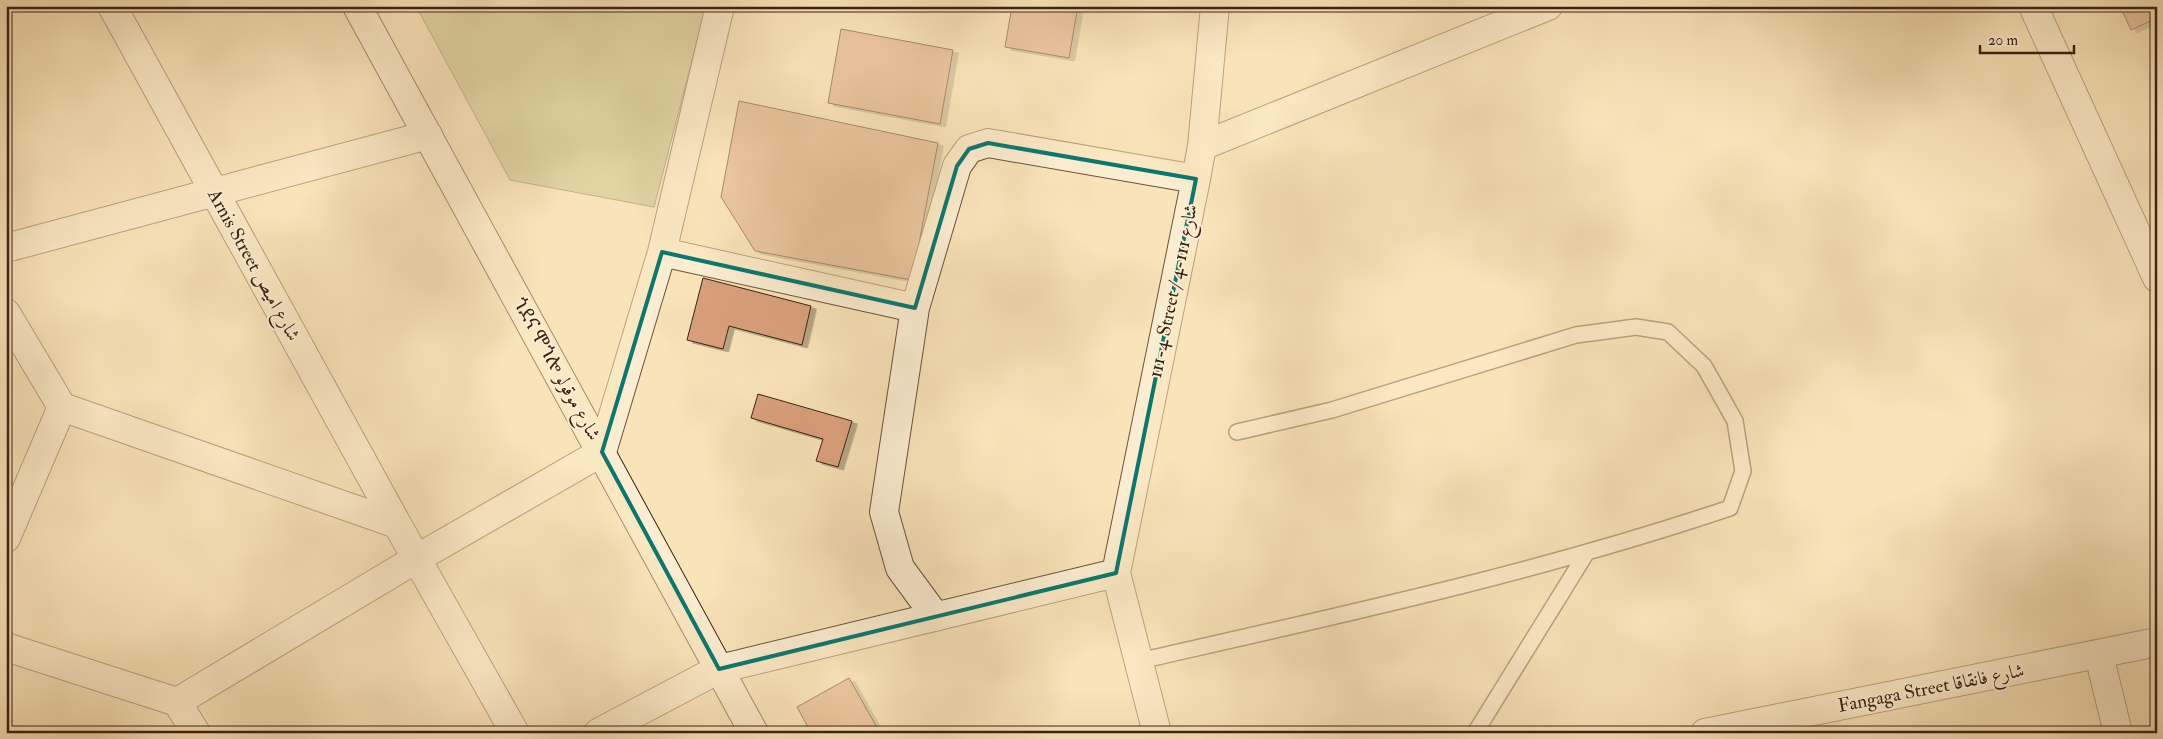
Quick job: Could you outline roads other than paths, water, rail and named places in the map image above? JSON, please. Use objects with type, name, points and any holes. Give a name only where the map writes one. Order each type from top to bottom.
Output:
[{"type":"street","name":"Arnis Street شارع اميص","points":[[112,6],[416,559],[515,733]]},
{"type":"street","name":"ጎደና ሞጎሎ شارع موقولو","points":[[357,6],[754,733]]},
{"type":"street","points":[[177,702],[416,559],[602,452],[662,252],[720,6]]},
{"type":"street","name":"111-4 Street / شارع 111-4","points":[[1116,573],[1202,146],[1215,6]]},
{"type":"street","points":[[1202,146],[1519,12],[1548,6]]},
{"type":"street","points":[[2032,6],[2157,278]]},
{"type":"street","points":[[6,248],[213,191],[428,135]]},
{"type":"street","points":[[936,617],[900,568],[884,512],[915,308],[957,166],[969,149],[988,143],[1196,179]]},
{"type":"street","points":[[662,252],[915,308]]},
{"type":"street","points":[[6,314],[62,407],[397,524]]},
{"type":"street","points":[[6,538],[62,407]]},
{"type":"street","points":[[598,733],[719,669],[1116,573],[1157,733]]},
{"type":"street","name":"Fangaga Street شارع فانقاقا","points":[[1705,733],[2157,642]]},
{"type":"street","points":[[6,647],[177,702],[196,733]]},
{"type":"street","points":[[2099,655],[2118,733]]},
{"type":"lane","points":[[1138,661],[1389,604],[1662,531],[1730,508],[1743,471],[1735,420],[1704,366],[1668,332],[1636,327],[1576,335],[1332,410],[1237,432]]},
{"type":"lane","points":[[1475,733],[1587,552]]}]
